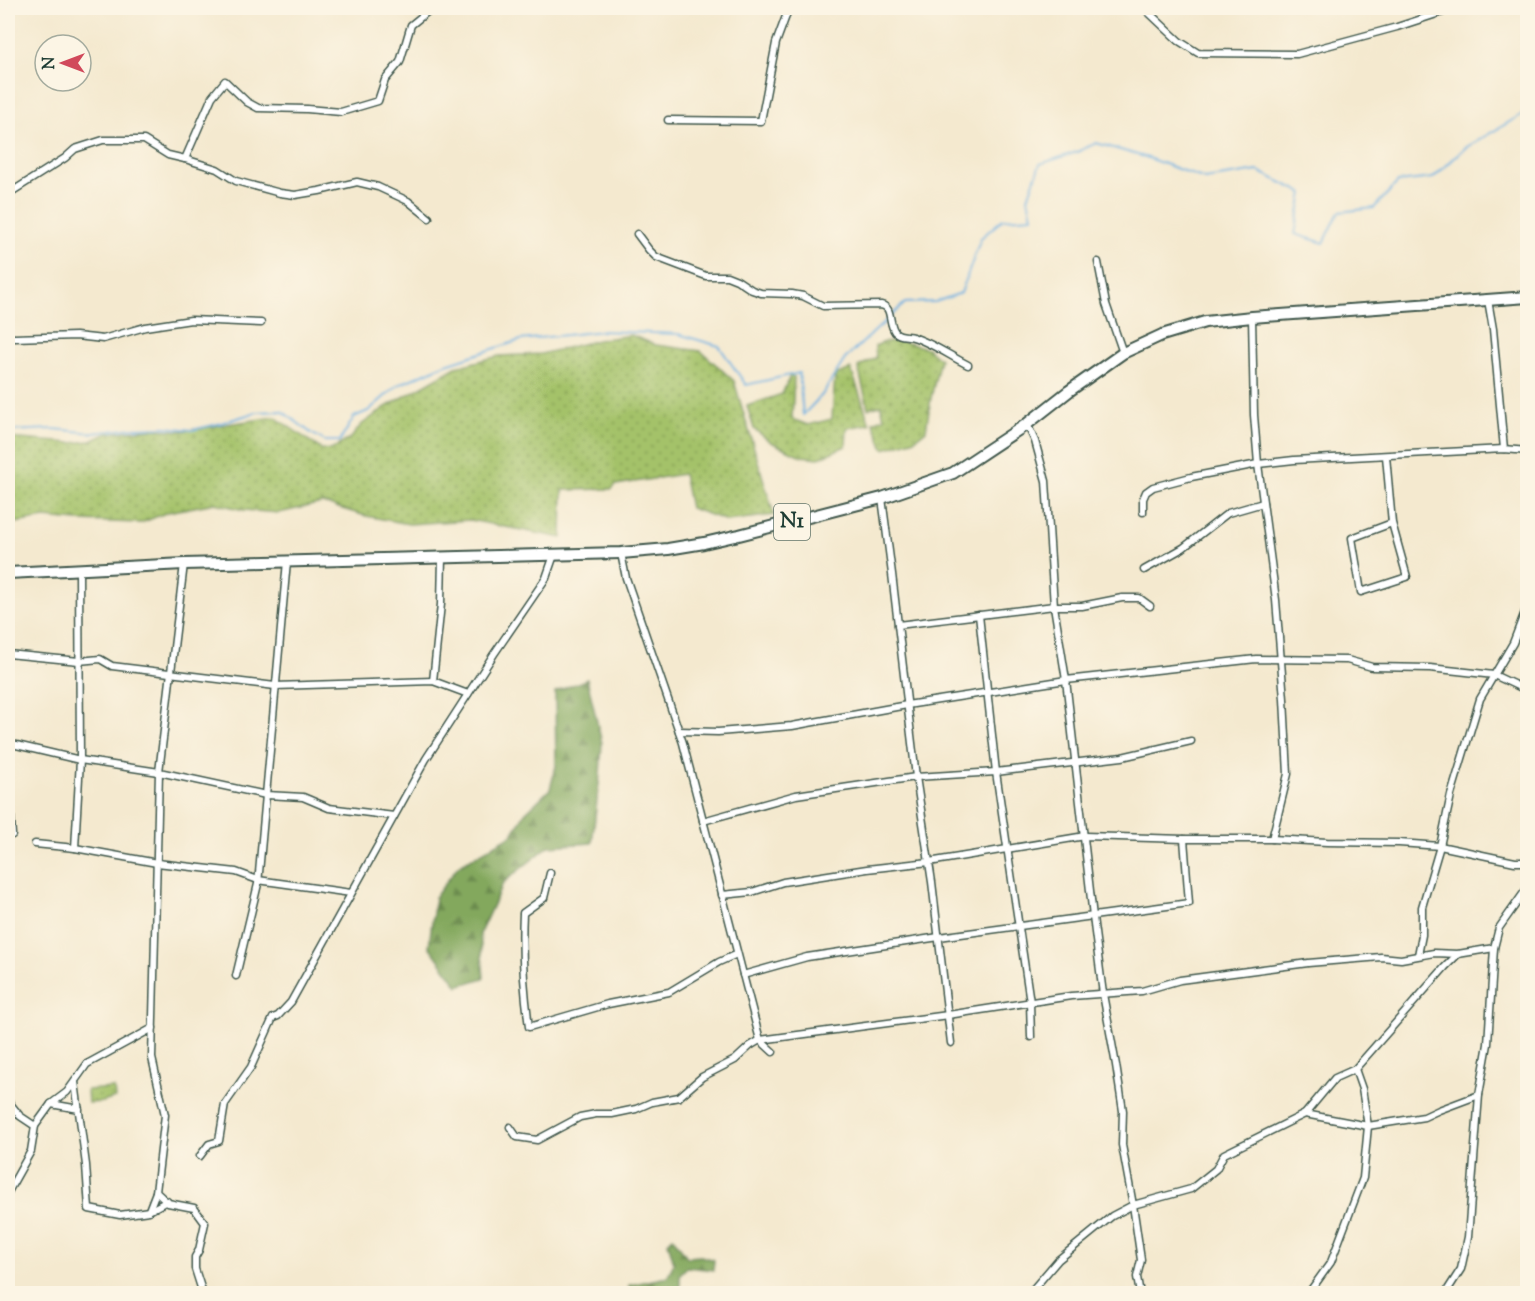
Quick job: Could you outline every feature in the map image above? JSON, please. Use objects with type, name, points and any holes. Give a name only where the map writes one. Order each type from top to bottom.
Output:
[{"type":"highway","name":"N1","points":[[8,573],[184,564],[621,553],[704,543],[882,498],[953,473],[1027,424],[1123,352],[1162,335],[1205,322],[1527,297]]},
{"type":"street","points":[[185,159],[212,98],[225,81],[247,102],[258,108],[341,112],[378,100],[385,80],[400,62],[411,25],[427,12],[437,8]]},
{"type":"street","points":[[668,120],[761,121],[776,43],[787,8]]},
{"type":"street","points":[[1144,8],[1179,41],[1198,53],[1297,54],[1397,27],[1455,8]]},
{"type":"street","points":[[8,194],[65,158],[75,149],[103,140],[144,140],[168,155],[217,169],[236,181],[280,193],[295,195],[319,192],[357,182],[378,187],[408,201],[429,218]]},
{"type":"street","points":[[637,234],[656,257],[706,276],[727,276],[737,279],[752,290],[761,293],[803,296],[823,306],[885,306],[888,308],[895,332],[913,337],[968,365]]},
{"type":"street","points":[[1098,262],[1106,304],[1123,352]]},
{"type":"street","points":[[1488,300],[1493,329],[1504,449]]},
{"type":"street","points":[[1252,317],[1254,415],[1275,600],[1288,774],[1272,839]]},
{"type":"street","points":[[8,337],[76,336],[103,339],[146,327],[191,320],[261,323]]},
{"type":"street","points":[[1027,424],[1035,441],[1046,481],[1054,606],[1066,680],[1103,994],[1122,1100],[1122,1145],[1141,1260],[1137,1277],[1140,1293]]},
{"type":"street","points":[[1143,512],[1143,499],[1146,492],[1153,487],[1258,464],[1294,460],[1504,449],[1527,451]]},
{"type":"street","points":[[1386,456],[1392,523],[1407,577],[1361,591],[1352,538],[1392,523]]},
{"type":"street","points":[[882,498],[951,1043]]},
{"type":"street","points":[[1144,570],[1182,548],[1228,513],[1263,503]]},
{"type":"street","points":[[621,553],[626,578],[678,731],[760,1040],[773,1052]]},
{"type":"street","points":[[200,1156],[209,1144],[219,1141],[225,1104],[251,1067],[273,1018],[278,1016],[291,1002],[426,759],[546,578],[554,555]]},
{"type":"street","points":[[433,681],[441,604],[442,557]]},
{"type":"street","points":[[236,976],[258,880],[287,561]]},
{"type":"street","points":[[149,1211],[156,1192],[165,1115],[152,1058],[159,772],[184,564]]},
{"type":"street","points":[[75,848],[80,760],[79,569]]},
{"type":"street","points":[[898,626],[1054,606],[1082,606],[1122,598],[1139,598],[1150,606]]},
{"type":"street","points":[[1418,955],[1422,935],[1422,907],[1440,846],[1451,795],[1480,699],[1513,643],[1527,604]]},
{"type":"street","points":[[979,615],[996,772],[1030,1002],[1031,1036]]},
{"type":"street","points":[[8,654],[79,661],[100,660],[112,666],[275,686],[433,681],[468,694]]},
{"type":"street","points":[[678,731],[718,732],[792,726],[1066,680],[1160,671],[1219,662],[1280,659],[1347,660],[1371,667],[1430,668],[1494,675],[1527,691]]},
{"type":"street","points":[[703,821],[796,795],[916,777],[996,772],[1122,757],[1191,741]]},
{"type":"street","points":[[8,743],[80,760],[159,772],[266,795],[303,797],[329,808],[394,816]]},
{"type":"street","points":[[8,770],[12,835]]},
{"type":"street","points":[[722,895],[752,892],[783,882],[856,870],[929,862],[1085,836],[1399,843],[1440,846],[1515,862],[1527,862]]},
{"type":"street","points":[[743,975],[807,957],[1189,903],[1184,839]]},
{"type":"street","points":[[35,844],[236,872],[258,880],[351,892]]},
{"type":"street","points":[[550,873],[544,898],[523,913],[524,991],[529,1027],[608,1004],[669,992],[737,954]]},
{"type":"street","points":[[1445,1293],[1461,1269],[1468,1237],[1479,1095],[1488,1044],[1494,948],[1499,928],[1527,887]]},
{"type":"street","points":[[510,1127],[517,1137],[537,1140],[580,1117],[636,1109],[652,1102],[678,1097],[702,1077],[735,1060],[760,1040],[1071,996],[1142,991],[1180,980],[1308,963],[1381,957],[1401,959],[1434,953],[1458,954],[1494,948]]},
{"type":"street","points":[[1029,1293],[1058,1260],[1112,1216],[1133,1205],[1191,1189],[1216,1169],[1224,1154],[1305,1114],[1335,1078],[1355,1069],[1458,954]]},
{"type":"street","points":[[8,1190],[31,1151],[35,1126],[51,1104],[67,1092],[87,1064],[153,1028]]},
{"type":"street","points":[[1308,1293],[1331,1262],[1363,1178],[1368,1126],[1362,1089],[1355,1069]]},
{"type":"street","points":[[75,1081],[86,1165],[89,1209],[120,1215],[149,1211],[167,1202]]},
{"type":"street","points":[[1305,1114],[1368,1126],[1424,1117],[1479,1095]]},
{"type":"street","points":[[8,1101],[20,1116],[35,1126]]},
{"type":"street","points":[[51,1104],[79,1108]]},
{"type":"street","points":[[156,1192],[167,1202],[194,1208],[205,1224],[195,1257],[195,1269],[203,1293]]},
{"type":"green space","points":[[631,335],[656,345],[701,351],[734,381],[774,515],[727,521],[690,508],[683,474],[616,485],[612,489],[563,490],[562,538],[470,520],[409,524],[366,516],[322,503],[279,513],[244,510],[215,503],[168,512],[141,523],[45,518],[8,524],[8,438],[71,443],[91,441],[108,433],[153,429],[182,431],[275,417],[321,449],[331,450],[351,438],[361,425],[386,407],[456,367],[499,356],[541,354],[598,340]]},
{"type":"green space","points":[[899,341],[927,348],[940,359],[926,430],[915,439],[884,449],[873,422],[884,418],[881,405],[868,408],[858,367],[876,358],[875,346],[884,342]]},
{"type":"green space","points":[[851,369],[870,424],[847,428],[846,446],[819,458],[801,456],[771,442],[754,429],[747,406],[782,394],[790,376],[794,377],[792,419],[808,425],[832,419],[835,375]]},
{"type":"green space","points":[[587,679],[602,743],[592,843],[549,846],[503,883],[480,933],[484,978],[458,986],[429,946],[435,897],[458,866],[512,835],[525,813],[550,789],[556,766],[555,692]]},
{"type":"green space","points":[[114,1088],[115,1098],[88,1103],[87,1090]]},
{"type":"green space","points":[[673,1237],[687,1257],[701,1256],[714,1260],[713,1270],[687,1267],[680,1274],[680,1293],[629,1293],[629,1285],[667,1277],[674,1263],[668,1242]]},
{"type":"waterway","points":[[8,431],[54,429],[93,433],[166,427],[192,430],[257,412],[282,411],[325,441],[340,441],[354,417],[368,411],[398,385],[446,364],[521,340],[602,331],[678,334],[719,346],[746,385],[799,373],[803,415],[822,395],[845,359],[905,303],[935,302],[961,293],[981,238],[1003,219],[1032,217],[1028,198],[1040,164],[1096,143],[1148,158],[1205,179],[1258,171],[1303,193],[1295,234],[1324,243],[1339,212],[1374,208],[1398,182],[1433,178],[1465,148],[1528,111]]}]
